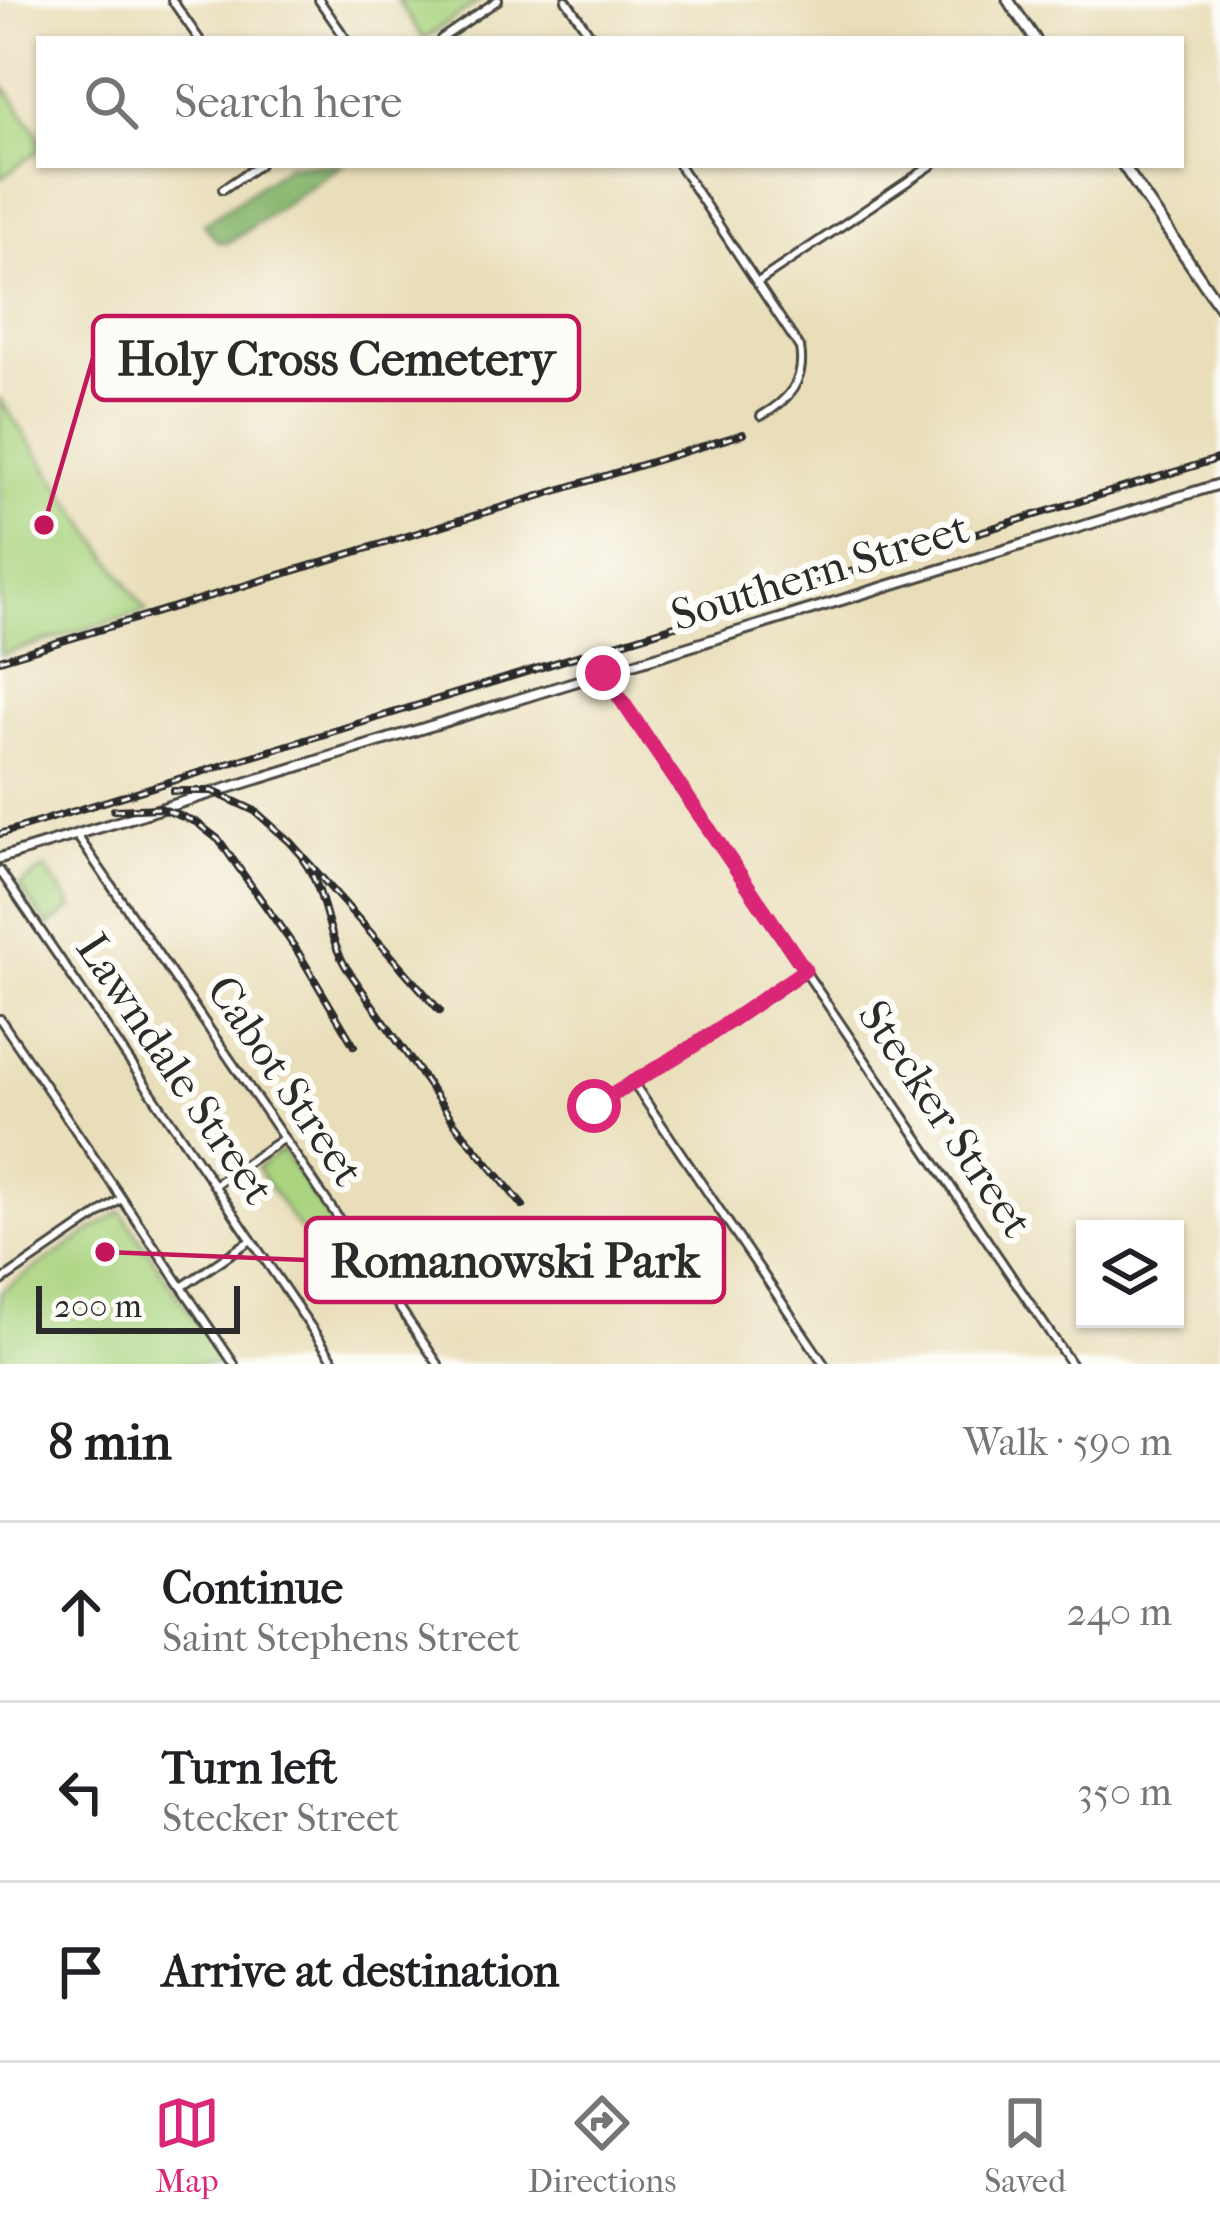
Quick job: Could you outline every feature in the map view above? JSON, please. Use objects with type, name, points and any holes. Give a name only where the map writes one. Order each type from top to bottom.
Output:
[{"type":"main road","points":[[1008,0],[1033,36]]},
{"type":"main road","points":[[1125,168],[1220,308]]},
{"type":"street","points":[[172,0],[197,36]]},
{"type":"street","points":[[320,0],[344,36]]},
{"type":"street","points":[[445,36],[498,0]]},
{"type":"street","points":[[566,0],[591,36]]},
{"type":"street","points":[[223,189],[254,168]]},
{"type":"street","points":[[681,168],[796,340],[802,359],[791,394],[761,416]]},
{"type":"street","points":[[758,282],[928,168]]},
{"type":"street","name":"Southern Street","points":[[0,858],[1220,484]]},
{"type":"street","name":"Stecker Street","points":[[603,673],[1071,1364]]},
{"type":"street","name":"Cabot Street","points":[[76,834],[439,1364]]},
{"type":"street","name":"Lawndale Street","points":[[0,871],[336,1364]]},
{"type":"street","points":[[594,1106],[805,970]]},
{"type":"street","points":[[0,1019],[234,1364]]},
{"type":"street","points":[[632,1081],[824,1364]]},
{"type":"street","points":[[214,1185],[284,1138]]},
{"type":"street","points":[[0,1282],[122,1199]]},
{"type":"street","points":[[182,1287],[251,1240]]},
{"type":"green space","points":[[397,0],[481,0],[428,36],[422,36]]},
{"type":"green space","points":[[0,79],[36,132],[36,152],[0,179],[0,97],[7,92]]},
{"type":"green space","points":[[285,168],[338,168],[227,243],[217,241],[204,224]]},
{"type":"green space","points":[[0,399],[146,611],[0,655]]},
{"type":"green space","points":[[45,868],[73,908],[48,926],[19,886]]},
{"type":"green space","points":[[282,1150],[360,1264],[335,1281],[257,1168]]},
{"type":"green space","points":[[121,1211],[225,1364],[0,1364],[0,1292]]},
{"type":"railway","points":[[0,660],[743,434]]},
{"type":"railway","points":[[0,834],[1220,458]]},
{"type":"railway","points":[[173,791],[212,791],[255,811],[290,842],[440,1011]]},
{"type":"railway","points":[[114,810],[160,808],[196,822],[219,840],[298,952],[354,1046]]},
{"type":"railway","points":[[303,860],[346,967],[456,1125],[523,1206]]},
{"type":"place","name":"Holy Cross Cemetery","points":[[44,525]]},
{"type":"place","name":"Romanowski Park","points":[[105,1252]]},
{"type":"route","points":[[594,1106],[805,970],[603,673]]}]
